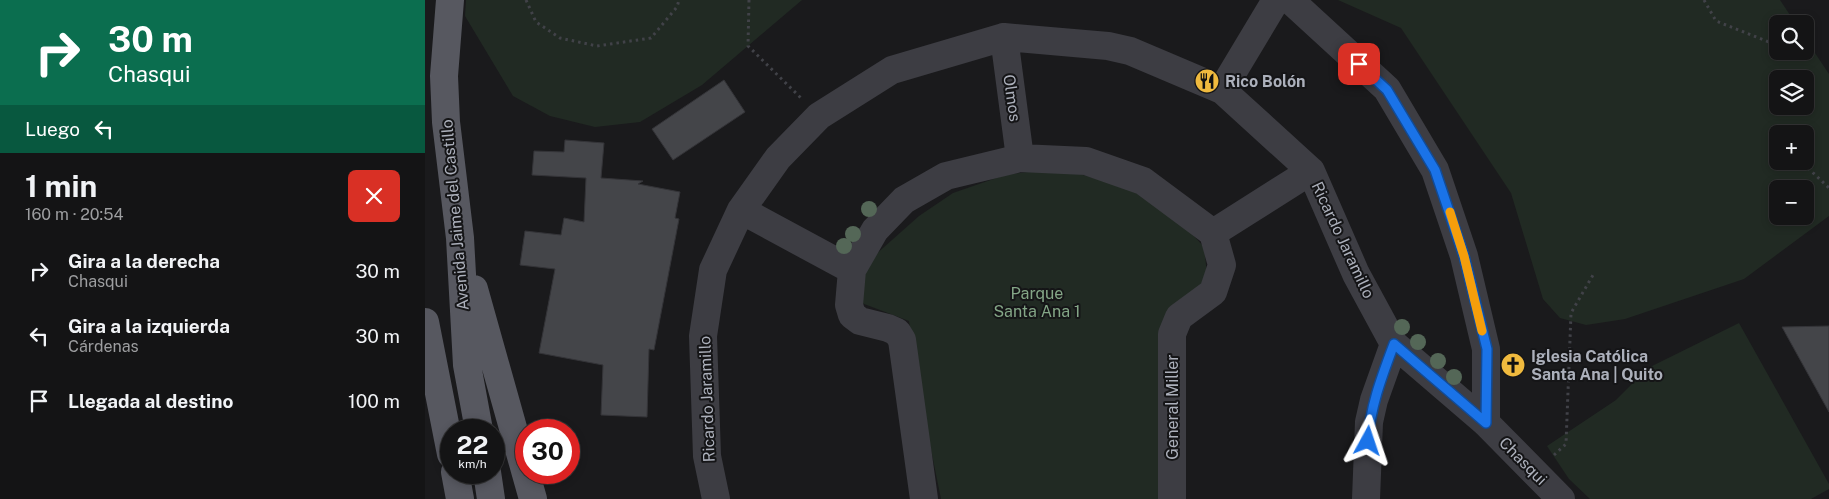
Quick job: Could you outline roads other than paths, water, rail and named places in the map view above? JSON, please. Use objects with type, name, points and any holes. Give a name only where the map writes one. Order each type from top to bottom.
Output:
[{"type":"main road","name":"Avenida Jaime del Castillo","points":[[450,0],[444,76],[445,122],[460,238],[467,364],[477,419]]},
{"type":"main road","points":[[460,238],[533,499]]},
{"type":"main road","points":[[425,322],[444,419]]},
{"type":"main road","points":[[457,484],[460,499]]},
{"type":"main road","points":[[489,484],[491,499]]},
{"type":"street","points":[[1222,90],[1276,0]]},
{"type":"street","points":[[1290,0],[1387,90],[1435,170],[1464,256],[1487,349],[1486,423]]},
{"type":"street","name":"Ricardo Jaramillo","points":[[715,499],[707,456],[703,336],[713,270],[741,210],[778,158],[819,116],[892,70],[1004,37],[1130,51],[1222,90],[1311,172],[1356,274],[1394,344]]},
{"type":"street","name":"Olmos","points":[[1004,37],[1020,158]]},
{"type":"street","points":[[924,499],[902,340],[897,332],[860,321],[852,315],[849,305],[852,270],[875,230],[904,200],[946,176],[1020,158],[1086,161],[1143,181],[1213,233],[1311,172]]},
{"type":"street","points":[[741,210],[852,270]]},
{"type":"street","name":"General Miller","points":[[1172,499],[1172,334],[1179,317],[1213,292],[1222,266],[1213,233]]},
{"type":"street","points":[[1366,499],[1369,422],[1374,400],[1394,344]]},
{"type":"street","name":"Chasqui","points":[[1394,344],[1486,423],[1561,499]]},
{"type":"place","name":"Rico Bolón","points":[[1207,81]]},
{"type":"place","name":"Iglesia Católica Santa Ana | Quito","points":[[1513,365]]},
{"type":"park label","name":"Parque Santa Ana 1","points":[[1037,302]]}]
